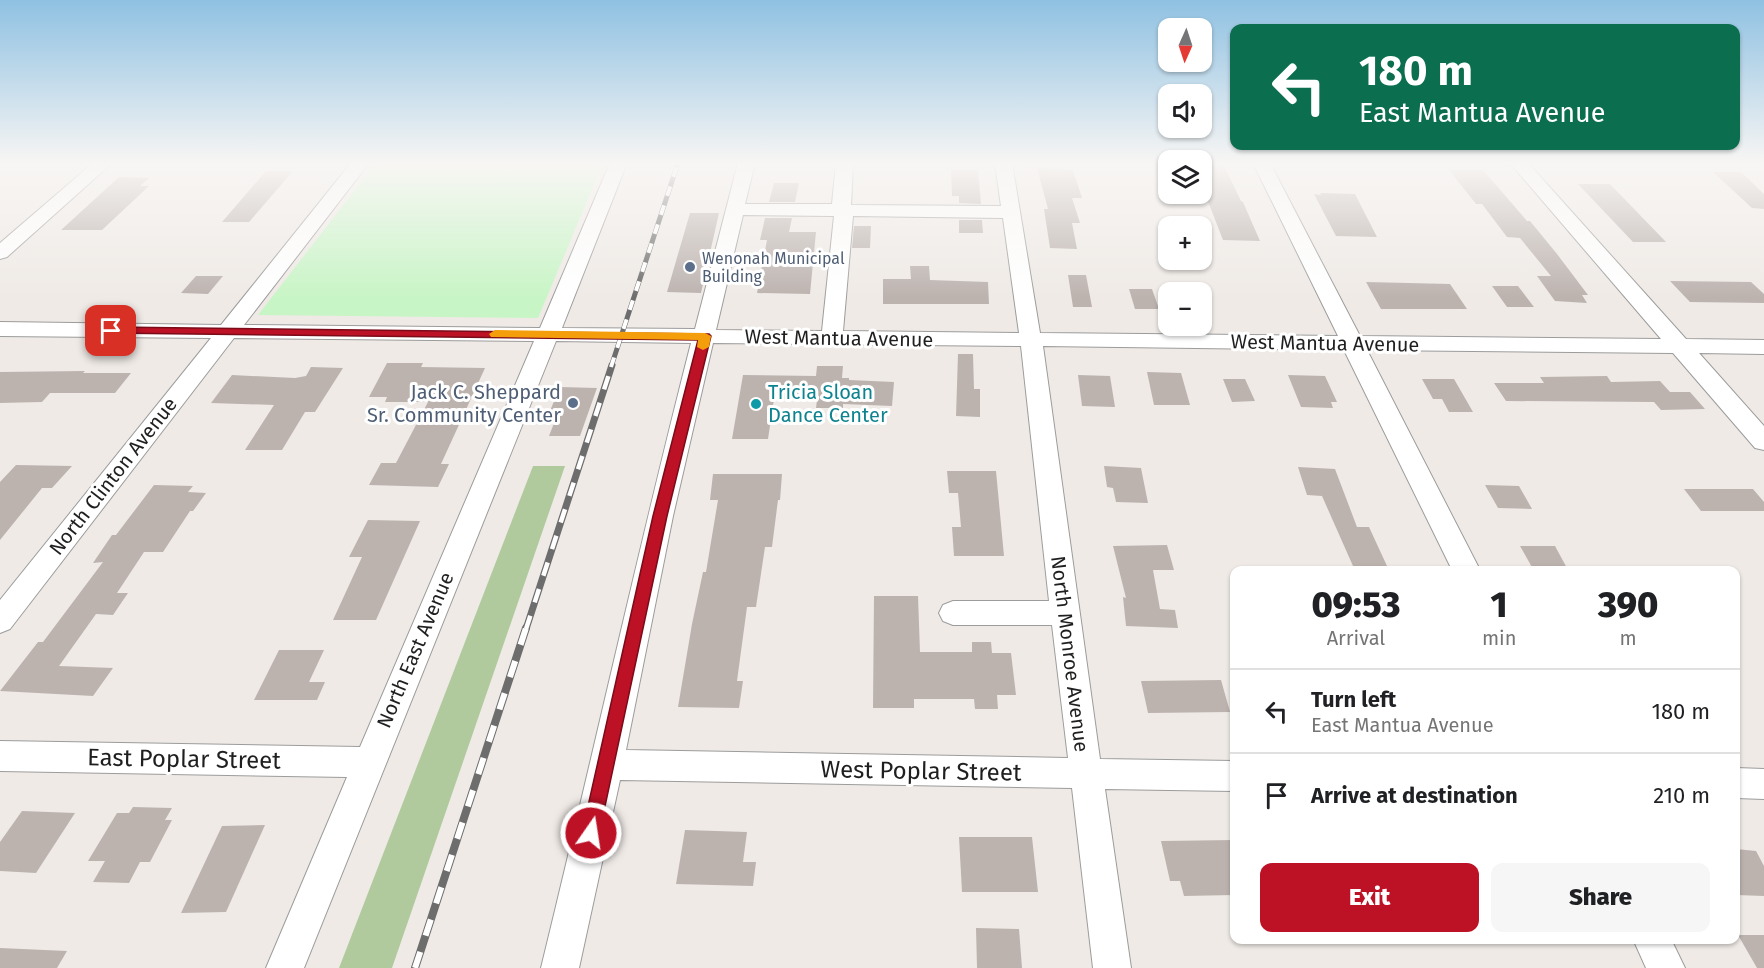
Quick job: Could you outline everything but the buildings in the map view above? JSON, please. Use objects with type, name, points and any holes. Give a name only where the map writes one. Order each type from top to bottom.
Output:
[{"type":"street","points":[[0,253],[51,208]]},
{"type":"street","name":"North Clinton Avenue","points":[[0,621],[324,208]]},
{"type":"street","name":"North East Avenue","points":[[285,968],[368,762],[601,208]]},
{"type":"street","name":"North Monroe Avenue","points":[[1010,208],[1040,402],[1085,774],[1112,968]]},
{"type":"street","points":[[1285,208],[1464,566]]},
{"type":"street","points":[[1559,208],[1764,442]]},
{"type":"street","points":[[560,968],[607,765],[660,516],[736,209],[1010,212]]},
{"type":"street","points":[[832,338],[843,210]]},
{"type":"street","name":"West Mantua Avenue","points":[[0,329],[1764,347]]},
{"type":"street","points":[[953,613],[1065,613]]},
{"type":"street","name":"East Poplar Street","points":[[0,756],[368,762]]},
{"type":"street","name":"West Poplar Street","points":[[607,765],[1230,776]]},
{"type":"street","points":[[1740,783],[1764,784]]},
{"type":"street","points":[[1654,944],[1666,968]]},
{"type":"green space","points":[[341,208],[584,208],[538,318],[258,315]]},
{"type":"green space","points":[[533,466],[565,466],[392,968],[339,968]]},
{"type":"railway","points":[[611,367],[663,208]]},
{"type":"railway","points":[[526,629],[612,365]]},
{"type":"railway","points":[[415,968],[526,628]]},
{"type":"slow traffic","points":[[495,334],[705,336],[703,347]]},
{"type":"place","name":"Wenonah Municipal Building","points":[[690,267]]},
{"type":"place","name":"Jack C. Sheppard Sr. Community Center","points":[[573,403]]},
{"type":"place","name":"Tricia Sloan Dance Center","points":[[756,404]]},
{"type":"route","points":[[111,331],[705,336],[660,516],[591,833]]}]
